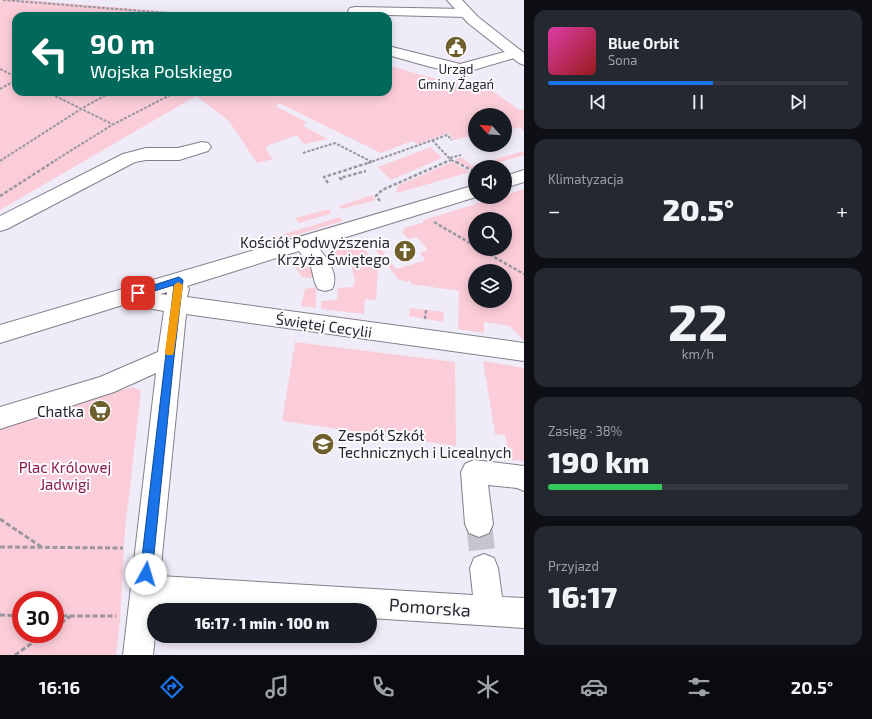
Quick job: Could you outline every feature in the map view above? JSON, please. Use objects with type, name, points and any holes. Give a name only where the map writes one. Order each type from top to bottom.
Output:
[{"type":"street","points":[[454,0],[466,13],[493,36],[521,56]]},
{"type":"street","points":[[355,11],[466,13]]},
{"type":"street","points":[[392,51],[432,63],[460,69],[521,56]]},
{"type":"street","points":[[0,224],[128,158],[146,154],[179,154],[202,147]]},
{"type":"street","points":[[512,180],[524,176]]},
{"type":"street","points":[[138,655],[169,357],[178,292],[303,242],[468,193]]},
{"type":"street","points":[[303,242],[325,274],[326,283]]},
{"type":"street","name":"Świętej Cecylii","points":[[0,334],[124,297],[178,292],[524,352]]},
{"type":"street","points":[[0,418],[106,385],[169,357]]},
{"type":"street","points":[[479,524],[474,472],[522,477],[524,479]]},
{"type":"street","points":[[484,568],[489,611]]},
{"type":"street","name":"Pomorska","points":[[144,589],[524,613]]},
{"type":"path","points":[[3,0],[154,12]]},
{"type":"path","points":[[0,69],[12,76]]},
{"type":"path","points":[[0,89],[12,81]]},
{"type":"path","points":[[55,96],[112,125]]},
{"type":"path","points":[[0,161],[104,96]]},
{"type":"path","points":[[0,196],[112,125],[168,96]]},
{"type":"path","points":[[328,183],[324,177],[372,162],[447,135],[452,140]]},
{"type":"path","points":[[432,140],[451,159],[468,168]]},
{"type":"path","points":[[303,153],[335,143],[372,162]]},
{"type":"path","points":[[382,203],[376,196],[382,190],[460,155]]},
{"type":"path","points":[[342,180],[340,178],[366,171]]},
{"type":"path","points":[[430,216],[434,222],[468,242]]},
{"type":"path","points":[[492,256],[524,274]]},
{"type":"path","points":[[0,519],[43,548]]},
{"type":"path","points":[[0,547],[125,548]]},
{"type":"path","points":[[0,615],[12,616]]},
{"type":"path","points":[[64,616],[116,616]]},
{"type":"path","points":[[64,621],[71,616]]},
{"type":"path","points":[[15,655],[32,643]]},
{"type":"green space","points":[[0,0],[28,0],[171,12],[12,12],[12,96],[196,96],[0,210]]},
{"type":"green space","points":[[392,66],[428,77],[492,91],[520,110],[524,109],[524,131],[520,127],[512,129],[512,108],[468,108],[468,137],[454,140],[448,133],[418,144],[412,141],[381,153],[279,103],[276,106],[307,123],[303,126],[328,139],[304,144],[297,135],[267,146],[266,150],[273,159],[257,163],[229,121],[196,96],[392,96]]},
{"type":"green space","points":[[431,147],[442,158],[391,180],[378,167]]},
{"type":"green space","points":[[524,151],[524,155],[508,160],[493,160]]},
{"type":"green space","points":[[462,157],[468,162],[468,167],[454,160]]},
{"type":"green space","points":[[452,162],[468,171],[468,173],[397,193],[397,186]]},
{"type":"green space","points":[[524,189],[524,340],[510,326],[484,322],[484,333],[458,329],[459,291],[411,284],[410,280],[406,282],[398,279],[368,240],[380,238],[386,242],[388,245],[380,248],[396,269],[424,261],[425,259],[420,253],[428,250],[417,237],[408,239],[403,233],[404,228],[422,224],[424,220],[475,204],[512,204],[512,193]]},
{"type":"green space","points":[[372,195],[376,200],[342,209],[339,206]]},
{"type":"green space","points":[[330,209],[331,212],[329,214],[299,223],[295,218]]},
{"type":"green space","points":[[340,217],[343,221],[251,249],[249,245]]},
{"type":"green space","points":[[359,243],[378,266],[376,300],[365,299],[364,314],[321,309],[321,301],[336,300],[338,297],[337,288],[353,287],[355,281],[350,260],[342,259],[328,262],[321,256]]},
{"type":"green space","points":[[308,260],[314,276],[311,278],[302,277],[294,265]]},
{"type":"green space","points":[[316,287],[316,308],[301,306],[305,289]]},
{"type":"green space","points":[[410,308],[444,312],[443,322],[409,316]]},
{"type":"green space","points":[[295,342],[455,362],[456,446],[282,421]]},
{"type":"green space","points":[[483,361],[524,368],[524,461],[510,460],[505,435],[495,434]]},
{"type":"green space","name":"Plac Królowej Jadwigi","points":[[133,387],[141,391],[125,530],[120,621],[116,655],[0,655],[0,425]]},
{"type":"tunnel","points":[[479,524],[484,568]]},
{"type":"slow traffic","points":[[170,352],[178,285]]},
{"type":"place","name":"Urząd Gminy Żagań","points":[[456,47]]},
{"type":"place","name":"Kościół Podwyższenia Krzyża Świętego","points":[[405,251]]},
{"type":"place","name":"Chatka","points":[[100,411]]},
{"type":"place","name":"Zespół Szkół Technicznych i Licealnych","points":[[323,444]]},
{"type":"route","points":[[138,293],[179,280],[169,357],[146,574]]}]
